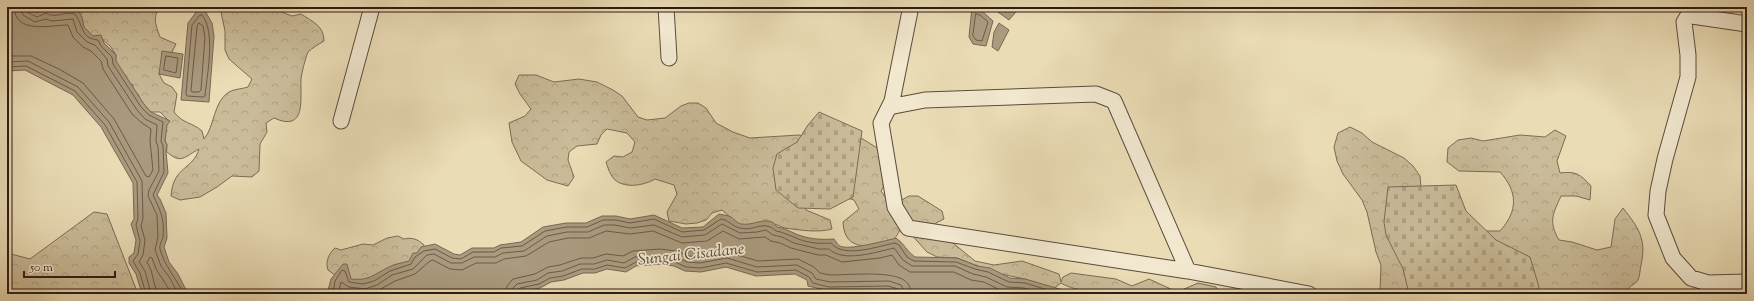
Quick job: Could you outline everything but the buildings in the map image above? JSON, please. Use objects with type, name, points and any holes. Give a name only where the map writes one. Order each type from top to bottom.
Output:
[{"type":"street","points":[[341,121],[372,7]]},
{"type":"street","points":[[666,7],[669,58]]},
{"type":"street","points":[[909,7],[910,12],[892,101],[881,123],[894,208],[908,228],[1188,271],[1309,294]]},
{"type":"street","points":[[1747,24],[1688,11],[1684,20],[1688,55],[1688,77],[1663,165],[1658,190],[1656,215],[1673,258],[1691,278],[1708,282],[1747,282]]},
{"type":"street","points":[[892,101],[893,105],[895,106],[925,100],[1096,94],[1114,101],[1188,271]]},
{"type":"green space","points":[[83,7],[160,7],[155,18],[160,37],[176,44],[172,52],[164,57],[159,74],[164,83],[172,87],[177,94],[174,112],[181,119],[202,131],[204,139],[208,134],[217,108],[224,96],[231,91],[248,87],[252,79],[229,59],[225,50],[225,31],[220,7],[268,7],[292,16],[301,14],[314,22],[320,28],[324,36],[324,41],[311,49],[307,54],[301,78],[301,104],[297,117],[292,121],[274,118],[266,123],[267,132],[260,144],[259,171],[252,177],[232,176],[200,197],[180,200],[171,196],[175,179],[196,156],[199,149],[186,157],[179,159],[175,158],[166,151],[167,145],[165,141],[167,119],[160,112],[151,112],[142,103],[138,94],[133,89],[133,85],[124,80],[115,64],[116,55],[110,46],[102,39],[93,36],[78,23]]},
{"type":"green space","points":[[519,75],[536,75],[554,82],[579,79],[597,82],[622,96],[638,117],[647,120],[665,118],[681,106],[689,103],[698,103],[706,108],[716,123],[733,132],[750,138],[799,135],[807,138],[858,136],[882,151],[891,174],[881,191],[886,198],[894,204],[909,196],[918,196],[942,211],[944,219],[936,223],[930,231],[953,243],[975,261],[994,265],[1022,261],[1059,274],[1061,282],[1063,277],[1071,273],[1116,279],[1132,286],[1149,279],[1173,290],[1182,290],[1198,283],[1216,287],[1220,294],[1089,294],[1061,283],[1053,289],[1025,279],[996,273],[957,258],[937,257],[927,252],[910,233],[900,230],[892,241],[887,243],[871,246],[859,245],[854,243],[846,236],[843,222],[859,209],[854,200],[844,197],[803,201],[806,210],[830,220],[832,229],[827,230],[796,230],[785,228],[776,224],[736,225],[722,210],[712,213],[706,220],[697,223],[686,224],[669,221],[667,212],[677,194],[674,185],[655,179],[646,183],[635,185],[619,183],[609,171],[606,162],[614,156],[623,157],[632,152],[635,142],[627,133],[607,129],[601,135],[597,144],[577,146],[569,152],[568,160],[574,177],[568,186],[547,180],[521,161],[512,142],[509,123],[525,116],[531,109],[515,84]]},
{"type":"green space","points":[[819,112],[862,131],[853,197],[830,209],[798,208],[776,190],[773,168],[777,154],[797,142]]},
{"type":"green space","points":[[1350,127],[1362,133],[1372,142],[1404,158],[1413,166],[1420,176],[1425,294],[1381,294],[1381,265],[1376,252],[1367,212],[1362,200],[1343,174],[1337,161],[1334,147],[1338,133]]},
{"type":"green space","points":[[1555,130],[1566,136],[1557,161],[1560,173],[1570,172],[1577,174],[1591,186],[1590,200],[1576,196],[1561,196],[1553,218],[1554,228],[1559,240],[1572,242],[1597,250],[1611,247],[1615,219],[1623,208],[1633,221],[1640,234],[1643,248],[1639,278],[1628,289],[1626,294],[1507,294],[1475,233],[1500,231],[1506,224],[1513,209],[1513,194],[1506,179],[1500,172],[1459,171],[1447,162],[1448,148],[1458,140],[1471,138],[1483,141],[1520,135],[1545,137]]},
{"type":"green space","points":[[1456,185],[1466,211],[1496,240],[1530,257],[1539,287],[1535,294],[1409,294],[1403,269],[1386,235],[1384,222],[1388,187]]},
{"type":"green space","points":[[94,212],[107,214],[138,294],[7,294],[7,253],[30,259]]},
{"type":"green space","points":[[398,236],[404,239],[412,238],[419,241],[424,245],[424,251],[402,266],[379,276],[367,278],[363,283],[335,275],[328,270],[328,258],[335,248],[341,250],[363,244],[373,245],[387,238]]},
{"type":"water","points":[[7,7],[26,7],[37,13],[45,7],[48,7],[52,12],[72,9],[78,10],[82,17],[84,27],[93,36],[101,35],[104,43],[116,55],[116,61],[144,104],[151,112],[170,121],[167,125],[165,141],[167,145],[166,151],[168,173],[157,195],[166,213],[167,238],[164,247],[169,262],[178,274],[188,294],[142,294],[136,274],[129,263],[129,257],[134,253],[136,240],[131,224],[134,219],[133,183],[101,127],[73,95],[25,70],[7,71]]},
{"type":"water","points":[[972,7],[983,12],[993,21],[986,46],[973,44],[969,37]]},
{"type":"water","points":[[991,7],[1020,7],[1009,20]]},
{"type":"water","points":[[197,11],[205,11],[212,23],[214,36],[209,102],[181,100],[188,23]]},
{"type":"water","points":[[999,23],[1009,30],[998,51],[992,47],[994,32]]},
{"type":"water","points":[[162,51],[183,54],[180,78],[159,74]]},
{"type":"water","name":"Sungai Cisadane","points":[[719,214],[729,216],[742,224],[770,221],[777,227],[805,237],[834,239],[843,247],[861,246],[896,238],[915,257],[957,258],[977,266],[990,268],[1010,278],[1025,279],[1063,290],[1100,290],[1105,294],[904,294],[887,290],[829,291],[808,286],[807,280],[795,274],[756,276],[726,267],[701,272],[685,271],[674,266],[661,264],[636,266],[626,272],[607,269],[595,273],[583,273],[564,280],[551,282],[540,288],[512,294],[327,294],[331,279],[343,264],[347,264],[351,279],[367,278],[387,268],[409,261],[413,253],[417,253],[421,247],[435,244],[454,254],[460,255],[472,248],[494,248],[500,245],[521,242],[543,227],[566,223],[586,223],[602,216],[616,216],[630,219],[654,215],[682,228],[703,227]]}]
